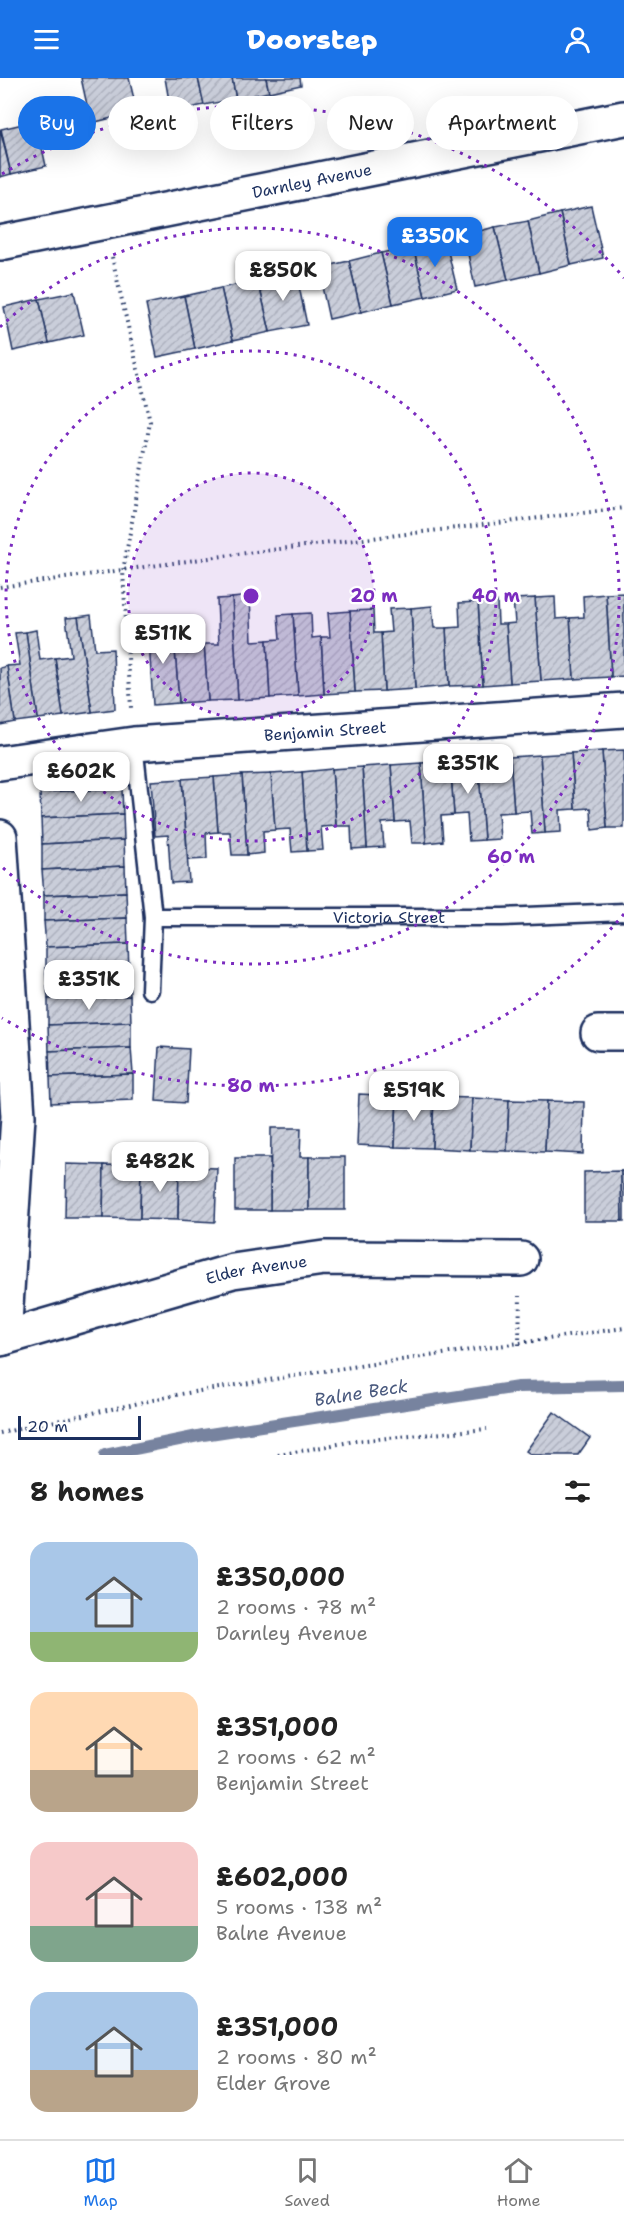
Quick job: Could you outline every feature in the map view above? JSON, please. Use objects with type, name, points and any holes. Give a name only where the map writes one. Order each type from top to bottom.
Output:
[{"type":"street","name":"Darnley Avenue","points":[[0,243],[624,118]]},
{"type":"street","name":"Benjamin Street","points":[[0,763],[134,744],[624,710]]},
{"type":"street","points":[[0,837],[18,1116],[2,1339]]},
{"type":"street","name":"Elder Avenue","points":[[2,1339],[233,1271],[324,1258],[521,1259]]},
{"type":"lane","points":[[134,744],[153,917],[150,990]]},
{"type":"lane","name":"Victoria Street","points":[[153,917],[502,917],[624,912]]},
{"type":"path","points":[[104,221],[150,422],[123,571],[134,744]]},
{"type":"path","points":[[0,587],[238,554],[624,508]]},
{"type":"path","points":[[519,1345],[521,1259]]},
{"type":"path","points":[[0,1433],[182,1394],[624,1328]]},
{"type":"path","points":[[278,1455],[355,1441],[487,1429]]},
{"type":"building","points":[[81,78],[129,78],[133,96],[108,96],[108,119],[96,122],[96,96],[85,96]]},
{"type":"building","points":[[165,78],[198,78],[204,105],[198,106],[198,96],[168,96]]},
{"type":"building","points":[[198,78],[232,78],[235,96],[210,96],[210,104],[204,105]]},
{"type":"building","points":[[232,78],[266,78],[269,92],[235,96]]},
{"type":"building","points":[[266,78],[300,78],[301,85],[269,92]]},
{"type":"building","points":[[18,125],[18,150],[42,150],[46,166],[11,174],[1,129]]},
{"type":"building","points":[[0,129],[11,174],[0,177]]},
{"type":"building","points":[[591,206],[603,258],[571,265],[560,213]]},
{"type":"building","points":[[560,213],[571,265],[539,273],[528,221]]},
{"type":"building","points":[[528,221],[539,273],[508,280],[495,227]]},
{"type":"building","points":[[495,227],[508,280],[475,287],[464,235]]},
{"type":"building","points":[[445,239],[457,289],[425,297],[413,246]]},
{"type":"building","points":[[413,246],[425,297],[393,304],[381,253]]},
{"type":"building","points":[[381,253],[393,304],[361,312],[349,261]]},
{"type":"building","points":[[349,261],[361,312],[329,319],[318,268]]},
{"type":"building","points":[[296,272],[307,325],[270,332],[258,280]]},
{"type":"building","points":[[258,280],[270,332],[233,340],[221,288]]},
{"type":"building","points":[[221,288],[233,340],[195,349],[184,296]]},
{"type":"building","points":[[74,292],[84,335],[49,343],[39,299]]},
{"type":"building","points":[[184,296],[195,349],[157,357],[146,304]]},
{"type":"building","points":[[39,299],[49,343],[13,351],[4,307]]},
{"type":"building","points":[[624,593],[624,676],[611,677],[606,594]]},
{"type":"building","points":[[606,594],[611,677],[574,679],[570,618],[584,617],[583,596]]},
{"type":"building","points":[[250,596],[252,641],[267,640],[270,698],[238,700],[232,598]]},
{"type":"building","points":[[555,597],[556,619],[570,618],[574,679],[541,681],[535,598]]},
{"type":"building","points":[[232,598],[238,700],[208,701],[204,644],[219,644],[217,599]]},
{"type":"building","points":[[535,598],[541,681],[510,683],[506,624],[515,623],[513,599]]},
{"type":"building","points":[[497,601],[498,624],[506,624],[510,683],[483,685],[478,602]]},
{"type":"building","points":[[478,602],[483,685],[449,686],[446,628],[460,627],[459,603]]},
{"type":"building","points":[[432,606],[434,628],[446,628],[449,686],[415,689],[411,608]]},
{"type":"building","points":[[411,608],[415,689],[384,691],[381,633],[391,632],[389,609]]},
{"type":"building","points":[[373,610],[374,633],[381,633],[384,691],[355,692],[350,611]]},
{"type":"building","points":[[350,611],[355,692],[324,694],[321,637],[330,637],[328,613]]},
{"type":"building","points":[[311,613],[312,638],[321,637],[324,694],[298,696],[293,614]]},
{"type":"building","points":[[293,614],[298,696],[270,698],[267,640],[280,639],[278,615]]},
{"type":"building","points":[[91,615],[95,650],[113,649],[115,709],[92,712],[78,617]]},
{"type":"building","points":[[78,617],[92,712],[63,716],[55,658],[71,656],[66,618]]},
{"type":"building","points":[[193,622],[195,645],[204,644],[208,701],[179,703],[173,624]]},
{"type":"building","points":[[173,624],[179,703],[153,705],[148,625]]},
{"type":"building","points":[[36,630],[40,660],[55,658],[63,716],[38,719],[26,632]]},
{"type":"building","points":[[26,632],[38,719],[15,722],[7,666],[20,665],[15,633]]},
{"type":"building","points":[[7,666],[15,722],[0,725],[0,668]]},
{"type":"building","points":[[624,750],[624,828],[607,828],[602,751]]},
{"type":"building","points":[[602,751],[607,828],[592,830],[591,808],[575,809],[571,753]]},
{"type":"building","points":[[571,753],[575,809],[560,810],[561,832],[545,833],[540,755]]},
{"type":"building","points":[[540,755],[545,833],[532,834],[530,811],[514,812],[510,757]]},
{"type":"building","points":[[510,757],[514,812],[498,813],[500,839],[484,840],[478,759]]},
{"type":"building","points":[[478,759],[484,840],[469,841],[467,814],[454,815],[450,761]]},
{"type":"building","points":[[450,761],[454,815],[441,816],[443,841],[426,843],[421,763]]},
{"type":"building","points":[[421,763],[426,843],[412,843],[410,821],[395,822],[391,765]]},
{"type":"building","points":[[391,765],[395,822],[382,823],[384,847],[367,848],[362,767]]},
{"type":"building","points":[[362,767],[367,848],[352,849],[351,826],[336,826],[332,769]]},
{"type":"building","points":[[332,769],[336,826],[321,827],[323,850],[307,851],[302,772]]},
{"type":"building","points":[[302,772],[307,851],[292,852],[290,829],[275,830],[271,774]]},
{"type":"building","points":[[271,774],[275,830],[263,831],[264,853],[247,855],[242,775]]},
{"type":"building","points":[[242,775],[247,855],[232,855],[230,832],[218,832],[214,777]]},
{"type":"building","points":[[214,777],[218,832],[206,833],[207,859],[188,860],[182,779]]},
{"type":"building","points":[[182,779],[189,882],[171,883],[168,835],[155,836],[151,781]]},
{"type":"building","points":[[122,789],[123,814],[41,818],[40,792]]},
{"type":"building","points":[[123,814],[124,840],[42,844],[41,818]]},
{"type":"building","points":[[124,840],[125,866],[42,870],[42,844]]},
{"type":"building","points":[[125,866],[126,892],[44,895],[42,870]]},
{"type":"building","points":[[126,892],[127,918],[44,921],[44,895]]},
{"type":"building","points":[[127,918],[128,944],[46,947],[44,921]]},
{"type":"building","points":[[128,944],[129,970],[46,973],[46,947]]},
{"type":"building","points":[[129,970],[130,996],[48,999],[46,973]]},
{"type":"building","points":[[130,996],[131,1022],[48,1025],[48,999]]},
{"type":"building","points":[[131,1022],[131,1048],[49,1051],[48,1025]]},
{"type":"building","points":[[159,1047],[189,1049],[186,1103],[156,1101]]},
{"type":"building","points":[[131,1048],[133,1074],[50,1077],[49,1051]]},
{"type":"building","points":[[133,1074],[133,1100],[51,1103],[50,1077]]},
{"type":"building","points":[[359,1094],[397,1096],[395,1147],[357,1145]]},
{"type":"building","points":[[397,1096],[434,1097],[432,1148],[395,1147]]},
{"type":"building","points":[[434,1097],[472,1098],[470,1150],[432,1148]]},
{"type":"building","points":[[472,1098],[509,1100],[507,1151],[470,1150]]},
{"type":"building","points":[[509,1100],[547,1101],[545,1152],[507,1151]]},
{"type":"building","points":[[547,1101],[584,1102],[583,1154],[545,1152]]},
{"type":"building","points":[[271,1128],[301,1128],[300,1157],[309,1157],[309,1210],[270,1210]]},
{"type":"building","points":[[309,1157],[345,1157],[345,1210],[309,1210]]},
{"type":"building","points":[[235,1158],[270,1158],[270,1210],[235,1210]]},
{"type":"building","points":[[66,1164],[104,1165],[103,1218],[65,1218]]},
{"type":"building","points":[[104,1165],[141,1166],[140,1219],[103,1218]]},
{"type":"building","points":[[141,1166],[179,1167],[178,1220],[140,1219]]},
{"type":"building","points":[[179,1167],[217,1168],[215,1222],[178,1220]]},
{"type":"building","points":[[621,1171],[622,1221],[584,1221],[584,1172]]},
{"type":"building","points":[[621,1171],[624,1171],[624,1221],[622,1221]]},
{"type":"building","points":[[554,1412],[590,1438],[578,1455],[532,1455],[526,1451]]},
{"type":"waterway","name":"Balne Beck","points":[[105,1455],[203,1435],[518,1387],[624,1385]]}]
